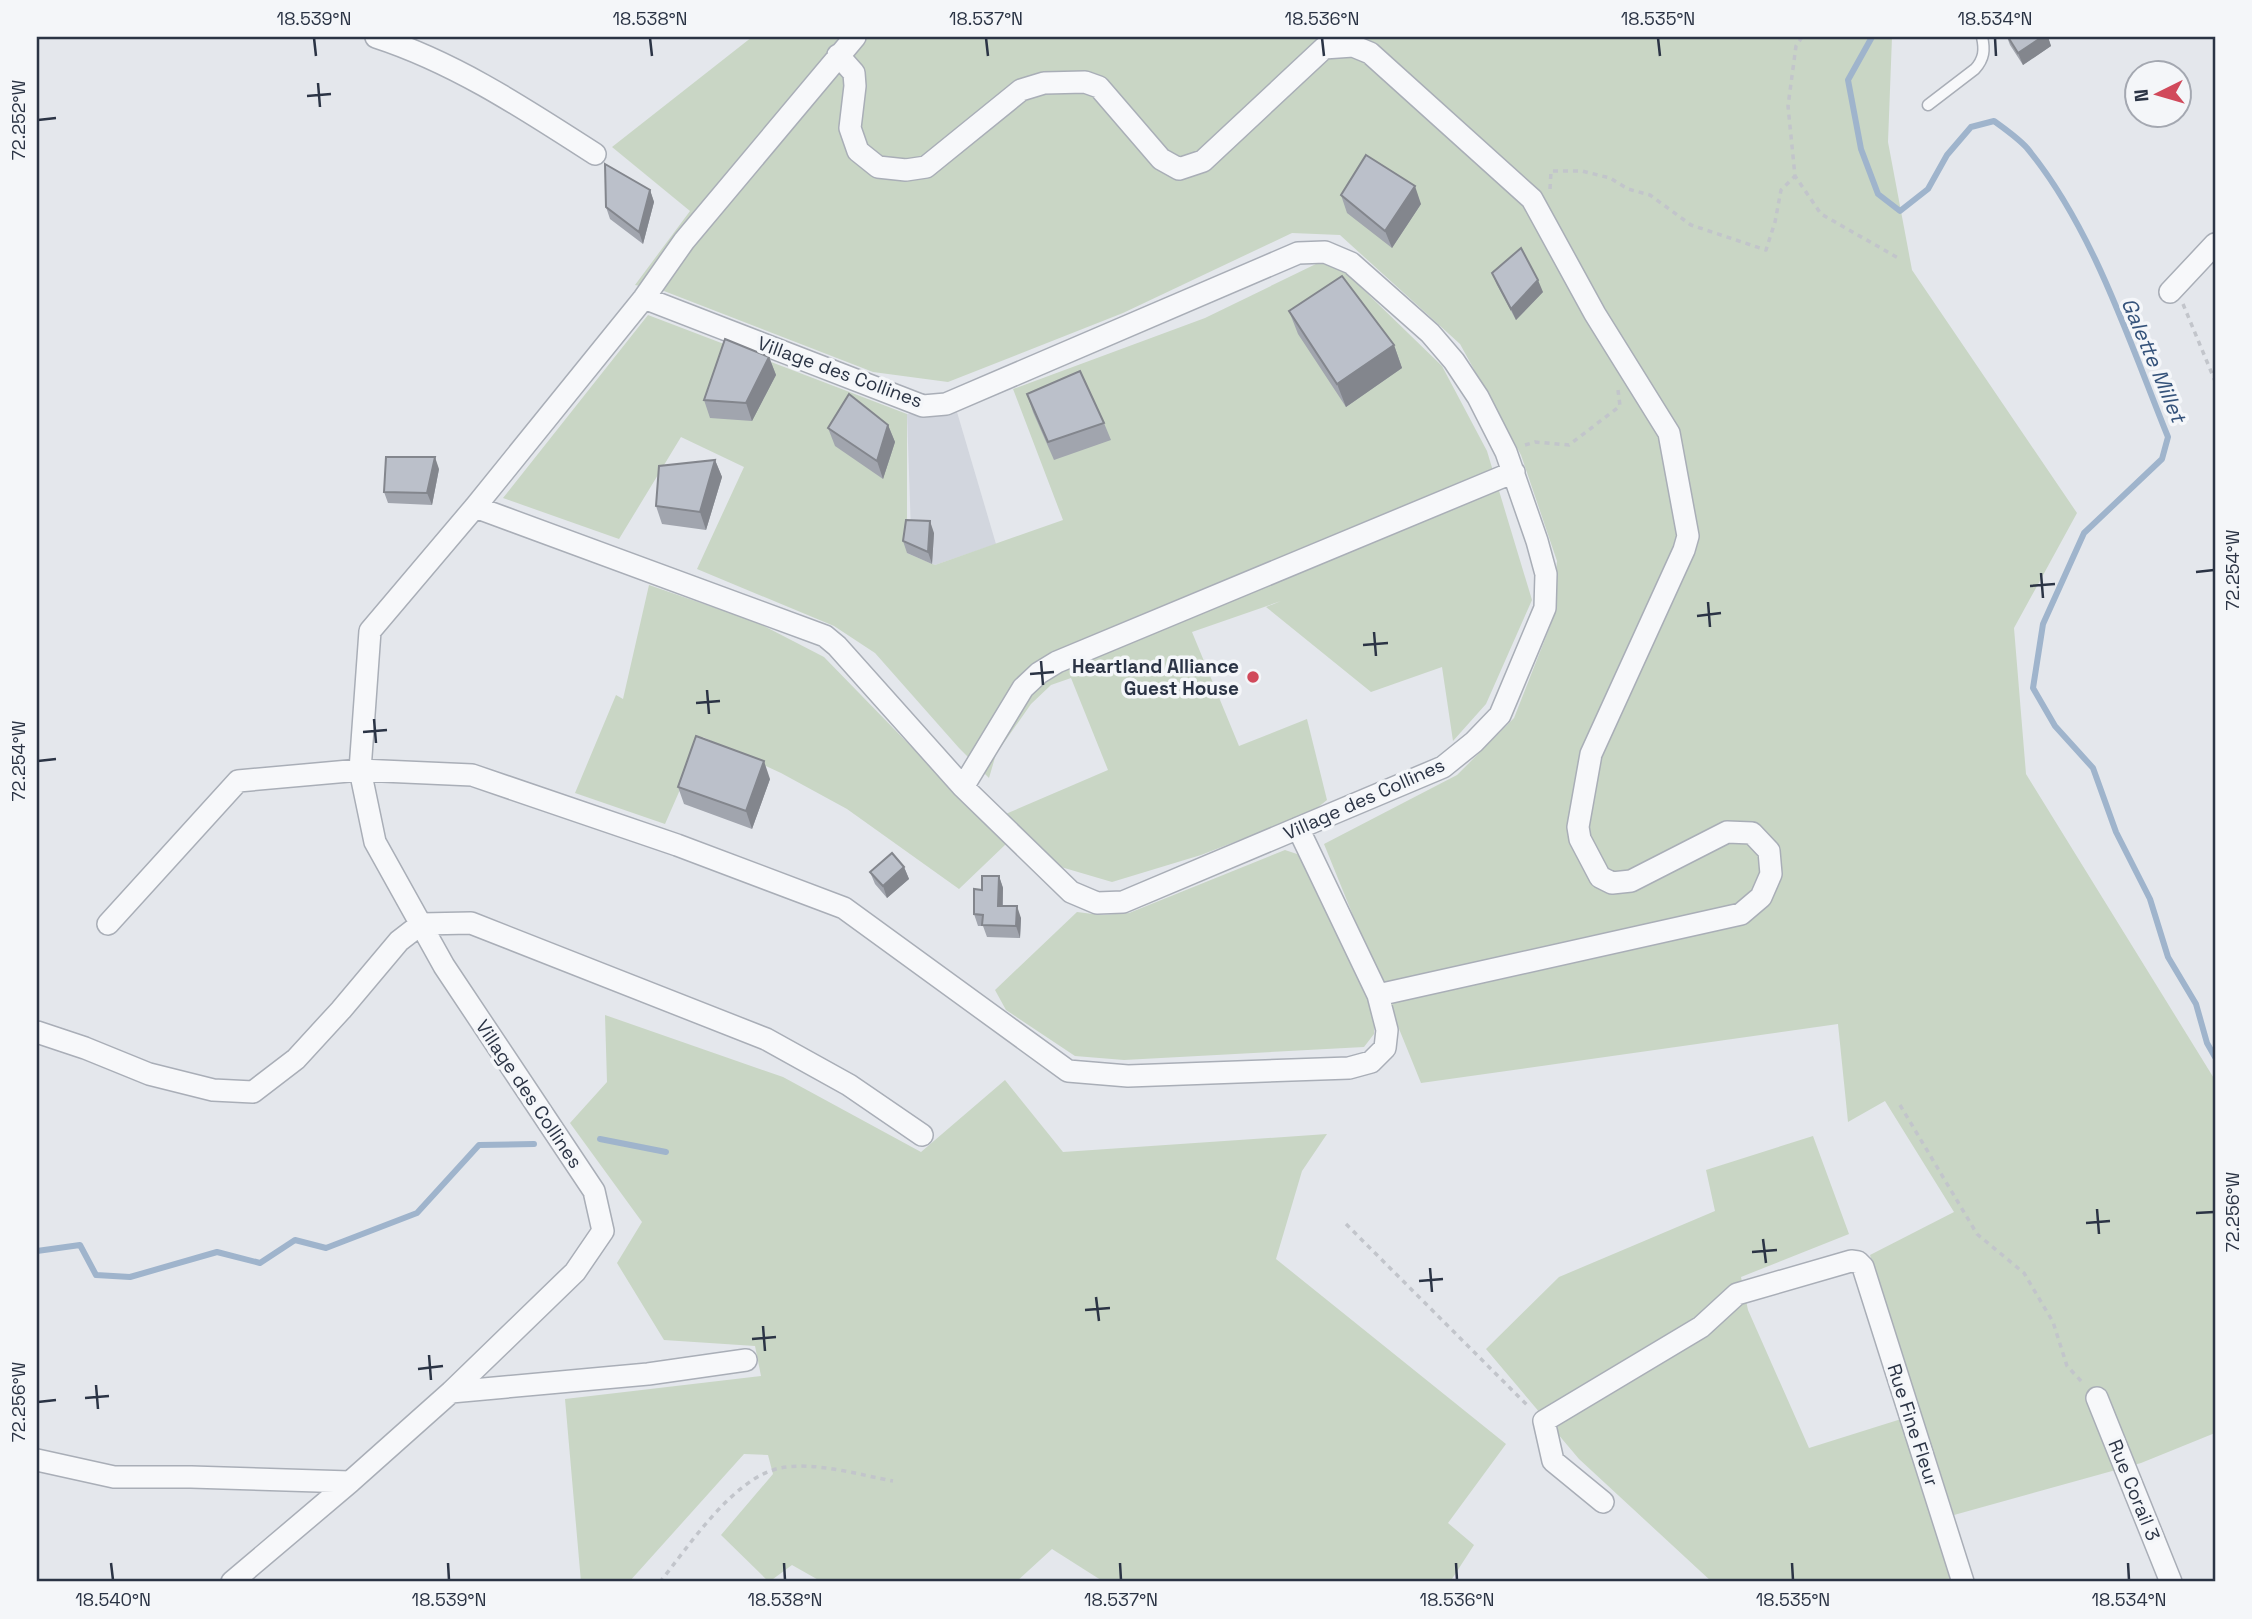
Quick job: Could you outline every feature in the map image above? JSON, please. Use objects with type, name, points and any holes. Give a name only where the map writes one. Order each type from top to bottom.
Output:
[{"type":"street","points":[[376,37],[451,67],[495,90],[596,154]]},
{"type":"street","points":[[644,298],[684,241],[855,37]]},
{"type":"street","points":[[838,55],[854,73],[850,128],[858,151],[878,167],[906,170],[926,167],[1021,90],[1044,83],[1085,82],[1099,87],[1160,159],[1179,169],[1203,161],[1324,48],[1353,46],[1370,53],[1532,198],[1595,314],[1669,433],[1688,536],[1591,754],[1578,827],[1580,839],[1600,877],[1612,883],[1631,881],[1727,832],[1752,833],[1769,851],[1771,874],[1761,897],[1741,914],[1378,995]]},
{"type":"street","points":[[2173,289],[2215,244]]},
{"type":"street","name":"Village des Collines","points":[[232,1582],[451,1392],[575,1272],[603,1231],[594,1191],[444,966],[375,842],[360,770],[370,631],[475,507],[644,298],[923,406],[946,404],[1298,253],[1325,252],[1351,263],[1430,333],[1454,361],[1478,397],[1506,452],[1537,541],[1546,574],[1545,608],[1500,715],[1443,767],[1123,902],[1097,903],[1071,891],[963,787],[837,646],[825,636],[475,507]]},
{"type":"street","points":[[963,787],[1023,688],[1057,662],[1514,472]]},
{"type":"street","points":[[108,924],[238,781],[360,770],[472,775],[677,845],[844,908],[1068,1071],[1128,1076],[1349,1068],[1371,1062],[1385,1048],[1387,1030],[1378,995],[1298,828]]},
{"type":"street","points":[[37,1032],[149,1074],[213,1090],[253,1092],[296,1059],[399,941],[421,924],[471,923],[766,1040],[849,1085],[922,1135]]},
{"type":"street","name":"Rue Fine Fleur","points":[[1544,1420],[1701,1327],[1737,1294],[1850,1261],[1858,1262],[1863,1267],[1963,1582]]},
{"type":"street","points":[[451,1392],[636,1375],[746,1360]]},
{"type":"street","name":"Rue Corail 3","points":[[2097,1398],[2171,1582]]},
{"type":"street","points":[[1544,1420],[1553,1461],[1603,1502]]},
{"type":"street","points":[[37,1460],[114,1477],[350,1482]]},
{"type":"lane","points":[[1928,105],[1975,69],[1984,54],[1982,37]]},
{"type":"path","points":[[1802,37],[1796,46],[1788,106],[1794,176],[1821,214],[1900,259]]},
{"type":"path","points":[[1550,191],[1551,171],[1582,171],[1610,178],[1628,188],[1650,195],[1691,225],[1766,250],[1781,190],[1794,176]]},
{"type":"path","points":[[2173,289],[2215,381]]},
{"type":"path","points":[[1506,452],[1535,442],[1569,445],[1620,406],[1618,385]]},
{"type":"path","points":[[1900,1105],[1977,1234],[2024,1273],[2053,1322],[2067,1366],[2097,1398]]},
{"type":"path","points":[[1346,1224],[1508,1388],[1544,1420]]},
{"type":"path","points":[[660,1582],[724,1502],[756,1479],[779,1468],[810,1466],[893,1481]]},
{"type":"shaded area","points":[[957,412],[996,544],[935,565],[907,553],[911,532],[907,414]]},
{"type":"green space","points":[[752,37],[1892,37],[1888,142],[1912,270],[2077,513],[2014,628],[2026,774],[2215,1080],[2215,1433],[2141,1463],[1954,1515],[1870,1255],[1954,1212],[1885,1101],[1848,1122],[1838,1024],[1421,1083],[1324,844],[1457,775],[1514,718],[1551,624],[1557,561],[1521,455],[1460,344],[1340,235],[1292,233],[1123,313],[948,382],[873,372],[664,291],[635,285],[690,211],[612,147]]},
{"type":"green space","points":[[1318,263],[1340,267],[1442,366],[1487,451],[1532,600],[1486,704],[1453,741],[1442,667],[1371,692],[1266,607],[1281,601],[1192,632],[1239,746],[1307,719],[1327,800],[1312,812],[1201,855],[1112,882],[1061,867],[1001,816],[1108,770],[1071,678],[1051,685],[1031,704],[996,754],[989,778],[875,653],[834,626],[697,569],[744,467],[681,437],[619,539],[503,498],[648,315],[907,414],[907,553],[935,565],[1063,520],[1013,389],[1205,318]]},
{"type":"green space","points":[[649,585],[756,622],[824,657],[1006,844],[959,889],[847,809],[781,773],[703,737],[665,824],[575,793],[616,695],[623,699]]},
{"type":"green space","points":[[1285,850],[1297,854],[1309,865],[1375,1014],[1374,1034],[1364,1047],[1124,1060],[1075,1056],[1006,1010],[995,990],[1077,912],[1101,915],[1129,913]]},
{"type":"green space","points":[[605,1015],[783,1077],[921,1152],[1005,1080],[1063,1152],[1327,1134],[1302,1171],[1276,1259],[1506,1444],[1448,1523],[1474,1545],[1450,1582],[1104,1582],[1052,1549],[1016,1582],[822,1582],[792,1565],[769,1582],[721,1535],[773,1474],[768,1455],[744,1454],[629,1582],[581,1582],[565,1399],[761,1376],[755,1346],[664,1340],[617,1263],[642,1222],[570,1123],[607,1082]]},
{"type":"green space","points":[[1813,1136],[1849,1234],[1741,1277],[1748,1310],[1809,1448],[1914,1415],[1969,1582],[1712,1582],[1579,1459],[1486,1349],[1559,1277],[1715,1211],[1706,1170]]},
{"type":"building","points":[[2008,37],[2042,37],[2018,53]]},
{"type":"building","points":[[1366,155],[1415,186],[1385,231],[1341,195]]},
{"type":"building","points":[[605,164],[650,190],[639,232],[606,207]]},
{"type":"building","points":[[1521,248],[1538,280],[1511,309],[1492,273]]},
{"type":"building","points":[[1342,276],[1394,345],[1337,384],[1289,311]]},
{"type":"building","points":[[725,339],[769,357],[746,403],[704,400]]},
{"type":"building","points":[[1080,371],[1104,423],[1048,442],[1027,394]]},
{"type":"building","points":[[849,394],[888,425],[877,461],[828,428]]},
{"type":"building","points":[[386,457],[435,457],[427,493],[384,492]]},
{"type":"building","points":[[715,460],[700,512],[656,506],[659,466]]},
{"type":"building","points":[[906,520],[930,521],[928,552],[903,541]]},
{"type":"building","points":[[696,736],[764,761],[746,811],[678,787]]},
{"type":"building","points":[[892,853],[904,867],[883,886],[870,872]]},
{"type":"building","points":[[982,876],[999,876],[998,906],[1017,906],[1016,926],[982,925],[983,915],[974,914],[974,889],[982,890]]},
{"type":"waterway","name":"Galette Millet","points":[[1872,37],[1848,80],[1861,149],[1878,194],[1900,211],[1928,189],[1947,155],[1971,127],[1994,121],[2016,137],[2050,179],[2090,249],[2124,324],[2168,437],[2162,459],[2084,533],[2043,624],[2033,688],[2055,726],[2093,768],[2116,832],[2150,899],[2168,957],[2196,1004],[2207,1043],[2215,1057]]},
{"type":"waterway","points":[[600,1139],[666,1152]]},
{"type":"waterway","points":[[37,1251],[80,1245],[96,1275],[130,1277],[217,1252],[260,1263],[295,1240],[326,1248],[417,1213],[479,1145],[534,1144]]},
{"type":"place","name":"Heartland Alliance Guest House","points":[[1253,677]]}]
